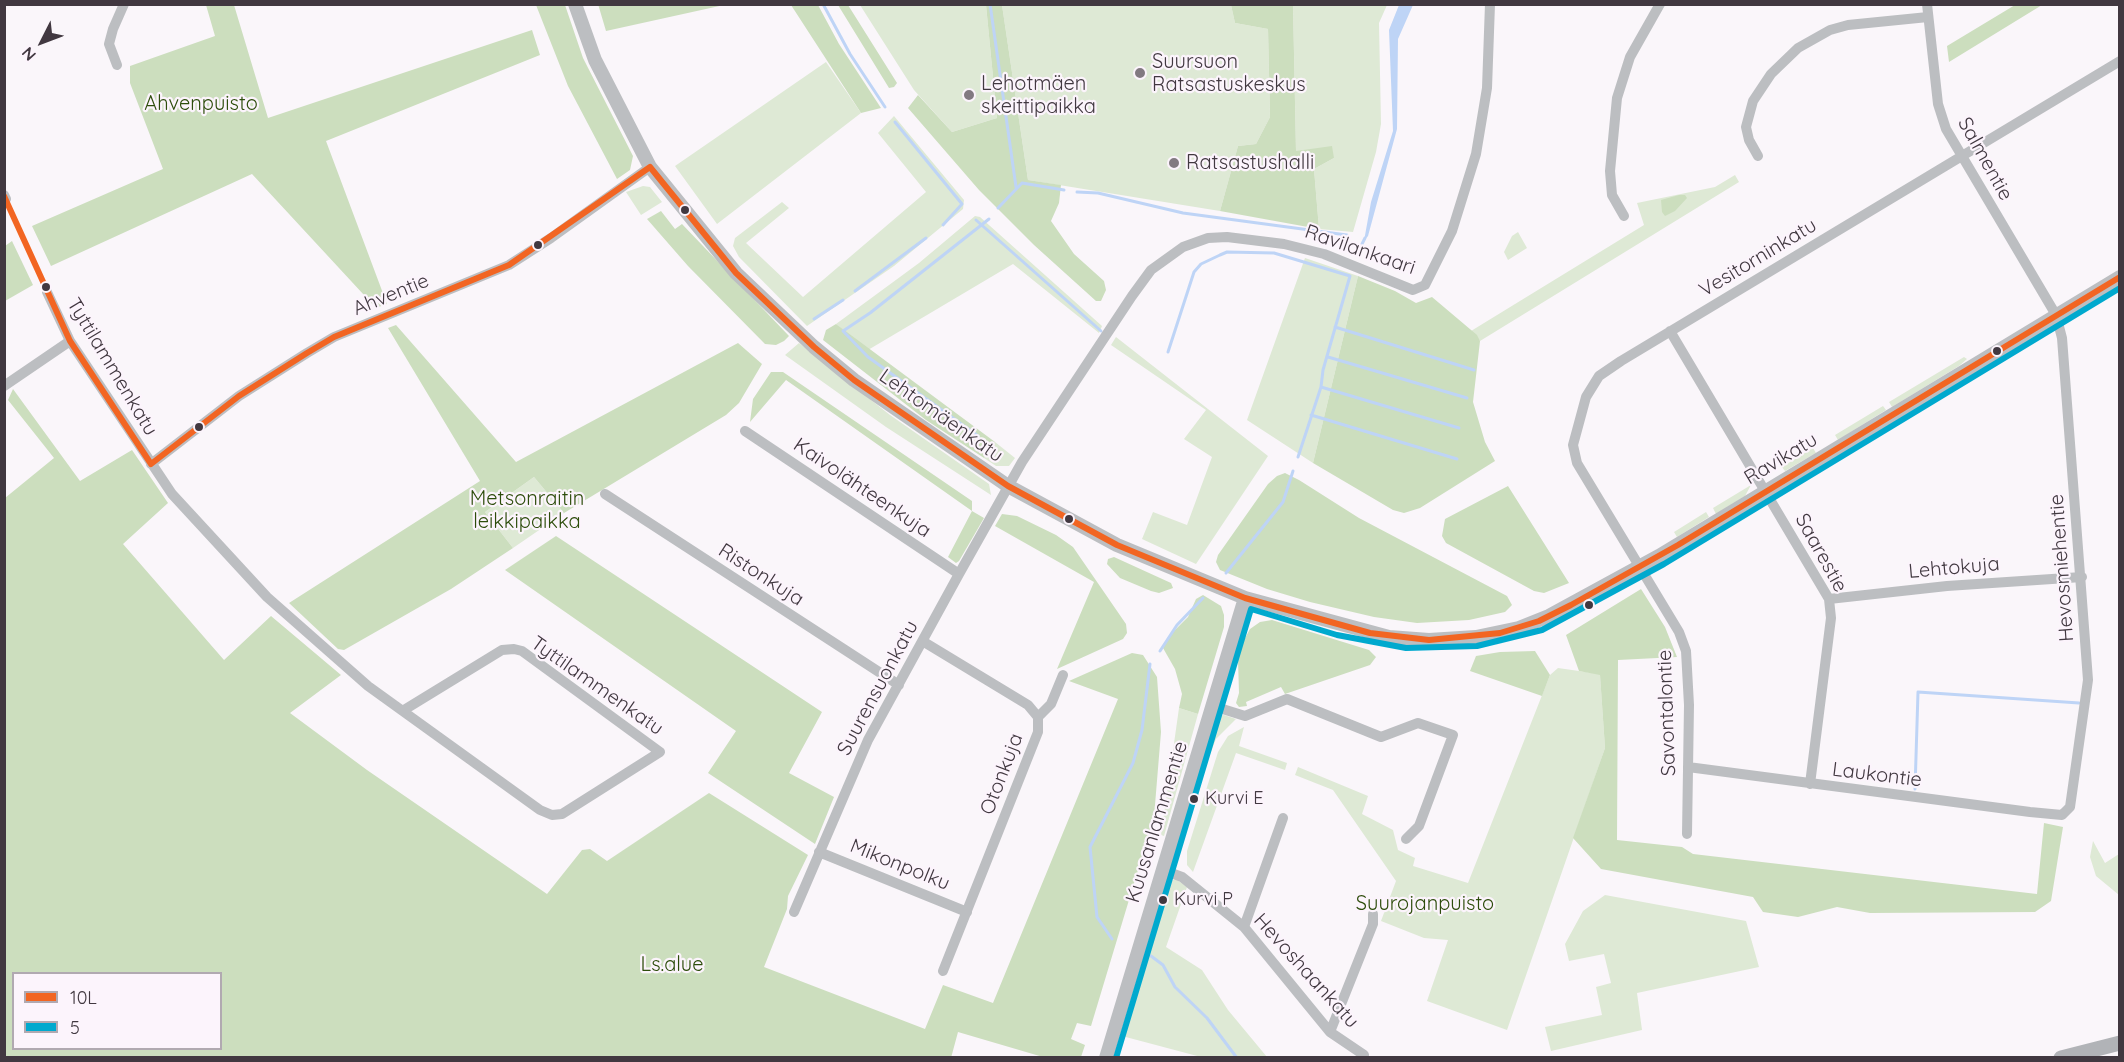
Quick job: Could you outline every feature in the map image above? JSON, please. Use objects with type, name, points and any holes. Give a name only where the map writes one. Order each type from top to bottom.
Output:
[{"type":"main road","points":[[2061,1058],[2120,1043]]},
{"type":"street","points":[[117,65],[109,44],[112,29],[124,4]]},
{"type":"street","name":"Lehtomäenkatu","points":[[575,4],[599,69],[650,167],[736,273],[813,347],[873,393],[1008,486],[1117,545],[1245,598],[1380,635],[1407,639],[1449,640]]},
{"type":"street","name":"Ravilankaari","points":[[1008,486],[1142,281],[1161,261],[1183,247],[1208,238],[1250,239],[1303,248],[1334,257],[1413,290],[1425,285],[1452,231],[1476,154],[1487,88],[1490,4]]},
{"type":"street","points":[[1624,216],[1612,195],[1610,171],[1617,98],[1630,57],[1660,4]]},
{"type":"street","name":"Salmentie","points":[[1927,4],[1940,113],[1960,156],[2056,315]]},
{"type":"street","points":[[1758,156],[1749,140],[1746,127],[1753,101],[1771,74],[1798,48],[1830,30],[1848,25],[1928,16]]},
{"type":"street","name":"Vesitorninkatu","points":[[1639,567],[1577,463],[1573,445],[1586,397],[1599,376],[2120,61]]},
{"type":"street","name":"Ahventie","points":[[151,464],[239,396],[307,353],[334,338],[509,265],[567,228],[650,167]]},
{"type":"street","name":"Ravikatu","points":[[1449,640],[1500,633],[1539,621],[1639,567],[2120,277]]},
{"type":"street","name":"Tyttilammenkatu","points":[[47,292],[70,341],[151,464],[199,526],[267,597],[368,686],[540,810],[552,815],[562,814],[660,752],[522,651],[514,649],[502,650],[404,710]]},
{"type":"street","name":"Hevosmiehentie","points":[[2056,315],[2062,338],[2068,386],[2088,680],[2072,798],[2070,807],[2062,815]]},
{"type":"street","name":"Saarestie","points":[[1670,331],[1829,599],[1831,618],[1810,784]]},
{"type":"street","points":[[4,386],[70,341]]},
{"type":"street","name":"Kaivolähteenkuja","points":[[745,431],[959,574]]},
{"type":"street","name":"Suurensuonkatu","points":[[794,912],[868,740],[1008,486]]},
{"type":"street","name":"Ristonkuja","points":[[605,494],[899,685]]},
{"type":"street","name":"Savontalontie","points":[[1639,567],[1679,632],[1686,651],[1687,834]]},
{"type":"street","name":"Lehtokuja","points":[[1829,599],[1947,586],[2082,577]]},
{"type":"street","name":"Kuusanlammentie","points":[[1106,1058],[1245,598]]},
{"type":"street","name":"Otonkuja","points":[[924,642],[1028,705],[1038,717],[1038,732],[943,970]]},
{"type":"street","points":[[1038,717],[1051,704],[1063,675]]},
{"type":"street","points":[[1213,706],[1245,716],[1287,699],[1381,737],[1418,723],[1453,735],[1419,826],[1406,839]]},
{"type":"street","name":"Laukontie","points":[[1688,767],[2062,815]]},
{"type":"street","points":[[1244,927],[1283,818]]},
{"type":"street","name":"Mikonpolku","points":[[819,852],[967,912]]},
{"type":"street","name":"Hevoshaankatu","points":[[1163,870],[1182,877],[1244,927],[1330,1032],[1364,1055]]},
{"type":"street","points":[[1330,1032],[1374,924],[1373,914]]},
{"type":"green space","points":[[598,4],[724,4],[724,5],[606,31]]},
{"type":"green space","name":"Ahvenpuisto","points":[[206,5],[234,5],[268,118],[532,30],[540,55],[326,141],[387,304],[376,308],[252,174],[51,266],[32,226],[163,169],[130,83],[130,66],[215,36]]},
{"type":"green space","points":[[536,5],[565,5],[583,58],[633,156],[630,170],[617,179],[568,86]]},
{"type":"green space","points":[[791,5],[818,5],[839,44],[881,108],[861,113]]},
{"type":"green space","points":[[838,5],[848,5],[897,83],[894,87],[889,88]]},
{"type":"green space","points":[[860,5],[986,5],[997,118],[952,132],[914,90]]},
{"type":"green space","points":[[986,5],[1002,5],[1028,180],[1061,185],[1059,203],[1051,221],[1074,254],[1104,281],[1106,290],[1101,301],[1096,301],[1034,245],[979,190],[908,108],[918,95],[952,132],[997,118]]},
{"type":"green space","name":"Suursuon Ratsastuskeskus","points":[[1002,5],[1231,5],[1235,23],[1268,29],[1270,117],[1256,144],[1238,146],[1220,211],[1028,180]]},
{"type":"green space","points":[[1231,5],[1293,5],[1296,151],[1332,146],[1334,158],[1314,169],[1319,229],[1220,211],[1238,146],[1256,144],[1270,117],[1268,29],[1235,23]]},
{"type":"green space","points":[[1293,5],[1387,5],[1379,23],[1381,124],[1376,152],[1353,232],[1319,229],[1314,169],[1334,158],[1296,151]]},
{"type":"green space","points":[[2015,5],[2042,5],[1949,62],[1947,46]]},
{"type":"green space","points":[[826,62],[861,113],[717,224],[675,166]]},
{"type":"green space","points":[[894,116],[964,200],[963,209],[894,266],[807,326],[739,257],[733,246],[735,238],[782,202],[789,208],[746,243],[803,297],[926,192],[878,133]]},
{"type":"green space","points":[[1735,175],[1739,182],[1480,341],[1471,331],[1644,225],[1637,203],[1715,187]]},
{"type":"green space","points":[[643,186],[650,187],[662,202],[641,215],[626,192]]},
{"type":"green space","points":[[1685,195],[1687,198],[1675,211],[1665,216],[1662,212],[1661,200]]},
{"type":"green space","points":[[661,211],[675,229],[682,224],[789,336],[784,341],[776,345],[765,344],[688,266],[647,219]]},
{"type":"green space","points":[[975,216],[980,217],[1102,326],[1099,333],[1013,264],[868,350],[836,324],[919,263]]},
{"type":"green space","points":[[1518,232],[1527,248],[1508,260],[1504,252],[1512,236]]},
{"type":"green space","points":[[12,241],[33,285],[5,301],[5,246]]},
{"type":"green space","points":[[1305,258],[1358,276],[1313,463],[1247,420]]},
{"type":"green space","points":[[1358,276],[1395,291],[1416,303],[1432,297],[1477,335],[1480,341],[1473,402],[1485,442],[1495,461],[1420,508],[1404,513],[1393,510],[1313,463]]},
{"type":"green space","points":[[836,324],[995,442],[984,458],[926,420],[823,340],[826,330]]},
{"type":"green space","points":[[396,325],[516,462],[738,343],[762,364],[739,403],[726,415],[564,513],[534,477],[485,512],[513,548],[451,589],[344,650],[338,649],[289,603],[480,481],[388,328]]},
{"type":"green space","points":[[1116,337],[1268,456],[1196,564],[1142,539],[1153,512],[1187,525],[1212,457],[1184,439],[1206,410],[1111,345]]},
{"type":"green space","points":[[799,343],[890,415],[989,484],[991,495],[886,427],[785,355]]},
{"type":"green space","points":[[1964,357],[1967,359],[1959,366],[1892,407],[1889,402]]},
{"type":"green space","points":[[771,372],[783,372],[972,501],[972,511],[786,380],[750,422],[753,399]]},
{"type":"green space","name":"Ls.alue","points":[[13,389],[80,481],[132,450],[168,503],[123,544],[224,660],[271,616],[341,675],[290,713],[367,770],[547,894],[582,850],[590,849],[607,861],[709,793],[808,855],[788,896],[787,909],[764,967],[925,1029],[943,985],[993,1003],[1118,699],[1069,681],[1132,653],[1143,655],[1157,677],[1161,732],[1154,817],[1091,1026],[1077,1023],[1071,1039],[1085,1045],[1081,1057],[1043,1057],[958,1032],[951,1058],[5,1057],[5,498],[54,458],[8,400]]},
{"type":"green space","points":[[1883,406],[1886,410],[1838,440],[1835,435]]},
{"type":"green space","points":[[995,442],[1015,458],[1009,466],[996,466],[984,458]]},
{"type":"green space","points":[[1813,448],[1816,453],[1785,471],[1782,467]]},
{"type":"green space","points":[[1285,473],[1359,518],[1507,596],[1512,605],[1505,612],[1469,620],[1417,623],[1374,617],[1310,602],[1267,589],[1220,570],[1216,562],[1218,555],[1268,484],[1277,476]]},
{"type":"green space","name":"Metsonraitin leikkipaikka","points":[[534,477],[564,513],[513,548],[485,512]]},
{"type":"green space","points":[[1751,485],[1745,496],[1716,514],[1713,508]]},
{"type":"green space","points":[[1508,486],[1569,583],[1544,593],[1534,591],[1446,543],[1442,536],[1445,519]]},
{"type":"green space","points":[[972,511],[984,518],[956,563],[948,557]]},
{"type":"green space","points":[[1706,512],[1709,517],[1677,537],[1674,532]]},
{"type":"green space","points":[[1002,514],[1017,516],[1056,535],[1073,547],[1126,624],[1127,633],[1123,639],[1057,669],[1094,582],[995,526]]},
{"type":"green space","points":[[556,536],[822,712],[789,773],[834,797],[815,844],[708,773],[736,731],[505,570]]},
{"type":"green space","points":[[1114,557],[1171,583],[1173,588],[1159,593],[1120,578],[1107,564],[1108,559]]},
{"type":"green space","points":[[1641,589],[1665,627],[1677,657],[1618,660],[1617,840],[1682,847],[1693,854],[2037,894],[2044,823],[2063,827],[2051,901],[2035,912],[1870,913],[1837,907],[1798,917],[1763,912],[1753,897],[1601,869],[1573,838],[1605,748],[1600,675],[1579,671],[1566,635]]},
{"type":"green space","points":[[1203,595],[1221,606],[1224,627],[1198,714],[1179,708],[1182,694],[1175,669],[1163,648],[1168,637],[1188,617],[1196,599]]},
{"type":"green space","points":[[1272,620],[1369,650],[1376,657],[1370,665],[1285,694],[1281,687],[1246,702],[1247,706],[1239,707],[1236,703],[1239,693],[1238,660],[1244,640],[1250,629],[1260,622]]},
{"type":"green space","points":[[1535,651],[1550,675],[1542,696],[1470,671],[1476,656],[1500,652]]},
{"type":"green space","name":"Suurojanpuisto","points":[[1558,668],[1600,674],[1605,748],[1507,1030],[1427,1001],[1448,940],[1424,938],[1381,921],[1396,881],[1333,790],[1295,775],[1298,767],[1368,796],[1362,814],[1393,830],[1398,850],[1415,858],[1413,866],[1468,883],[1550,675]]},
{"type":"green space","points":[[1179,708],[1198,714],[1164,836],[1161,835]]},
{"type":"green space","points":[[1224,715],[1236,719],[1216,739],[1197,787],[1215,721],[1218,716]]},
{"type":"green space","points":[[1244,727],[1239,746],[1287,763],[1285,770],[1236,753],[1193,872],[1187,865],[1187,851],[1218,752],[1228,736]]},
{"type":"green space","points":[[2093,841],[2105,863],[2119,854],[2119,895],[2096,876],[2090,857]]},
{"type":"green space","points":[[1176,879],[1187,887],[1166,947],[1202,970],[1228,1010],[1267,1057],[1201,1057],[1122,1036],[1170,881]]},
{"type":"green space","points":[[1605,895],[1746,921],[1759,967],[1637,993],[1642,1030],[1551,1051],[1545,1027],[1602,1015],[1596,987],[1611,983],[1604,954],[1569,961],[1565,944],[1583,911]]},
{"type":"water","points":[[1399,5],[1413,5],[1398,39],[1397,129],[1368,236],[1364,241],[1371,202],[1393,131],[1389,30]]},
{"type":"waterway","points":[[823,4],[850,54],[885,107]]},
{"type":"waterway","points":[[990,4],[1016,187]]},
{"type":"waterway","points":[[895,122],[962,204],[943,225]]},
{"type":"waterway","points":[[998,208],[1022,183],[1064,190]]},
{"type":"waterway","points":[[1077,192],[1098,193],[1183,213],[1347,235]]},
{"type":"waterway","points":[[978,436],[868,357],[843,331],[870,313],[989,219]]},
{"type":"waterway","points":[[976,220],[1101,331]]},
{"type":"waterway","points":[[855,291],[926,238]]},
{"type":"waterway","points":[[1357,254],[1365,238]]},
{"type":"waterway","points":[[1168,352],[1194,272],[1201,264],[1227,252],[1274,253],[1350,276],[1323,370],[1321,387],[1298,457]]},
{"type":"waterway","points":[[814,319],[843,300]]},
{"type":"waterway","points":[[1335,327],[1474,370]]},
{"type":"waterway","points":[[1328,357],[1467,398]]},
{"type":"waterway","points":[[1321,387],[1459,428]]},
{"type":"waterway","points":[[1311,415],[1457,459]]},
{"type":"waterway","points":[[1226,573],[1283,502],[1293,471]]},
{"type":"waterway","points":[[1160,651],[1177,625],[1203,598]]},
{"type":"waterway","points":[[1112,939],[1097,917],[1090,847],[1133,763],[1142,730],[1150,664]]},
{"type":"waterway","points":[[1915,789],[1918,692],[2079,703]]},
{"type":"waterway","points":[[1151,956],[1163,965],[1175,987],[1207,1018],[1237,1058]]},
{"type":"transit line","name":"10L","points":[[4,196],[70,341],[151,464],[239,396],[307,353],[334,337],[509,265],[650,167],[736,273],[814,347],[854,380],[1008,486],[1117,545],[1245,598],[1370,633],[1429,640],[1500,633],[1539,621],[1571,605],[1678,545],[2120,277]]},
{"type":"transit line","name":"5","points":[[1116,1058],[1251,609],[1337,635],[1406,648],[1477,646],[1542,630],[1664,564],[2120,288]]},
{"type":"place","name":"Suursuon Ratsastuskeskus","points":[[1140,73]]},
{"type":"place","name":"Lehotmäen skeittipaikka","points":[[969,95]]},
{"type":"place","name":"Ratsastushalli","points":[[1174,163]]},
{"type":"place","name":"Kurvi E","points":[[1194,799]]},
{"type":"place","name":"Kurvi P","points":[[1163,900]]}]
